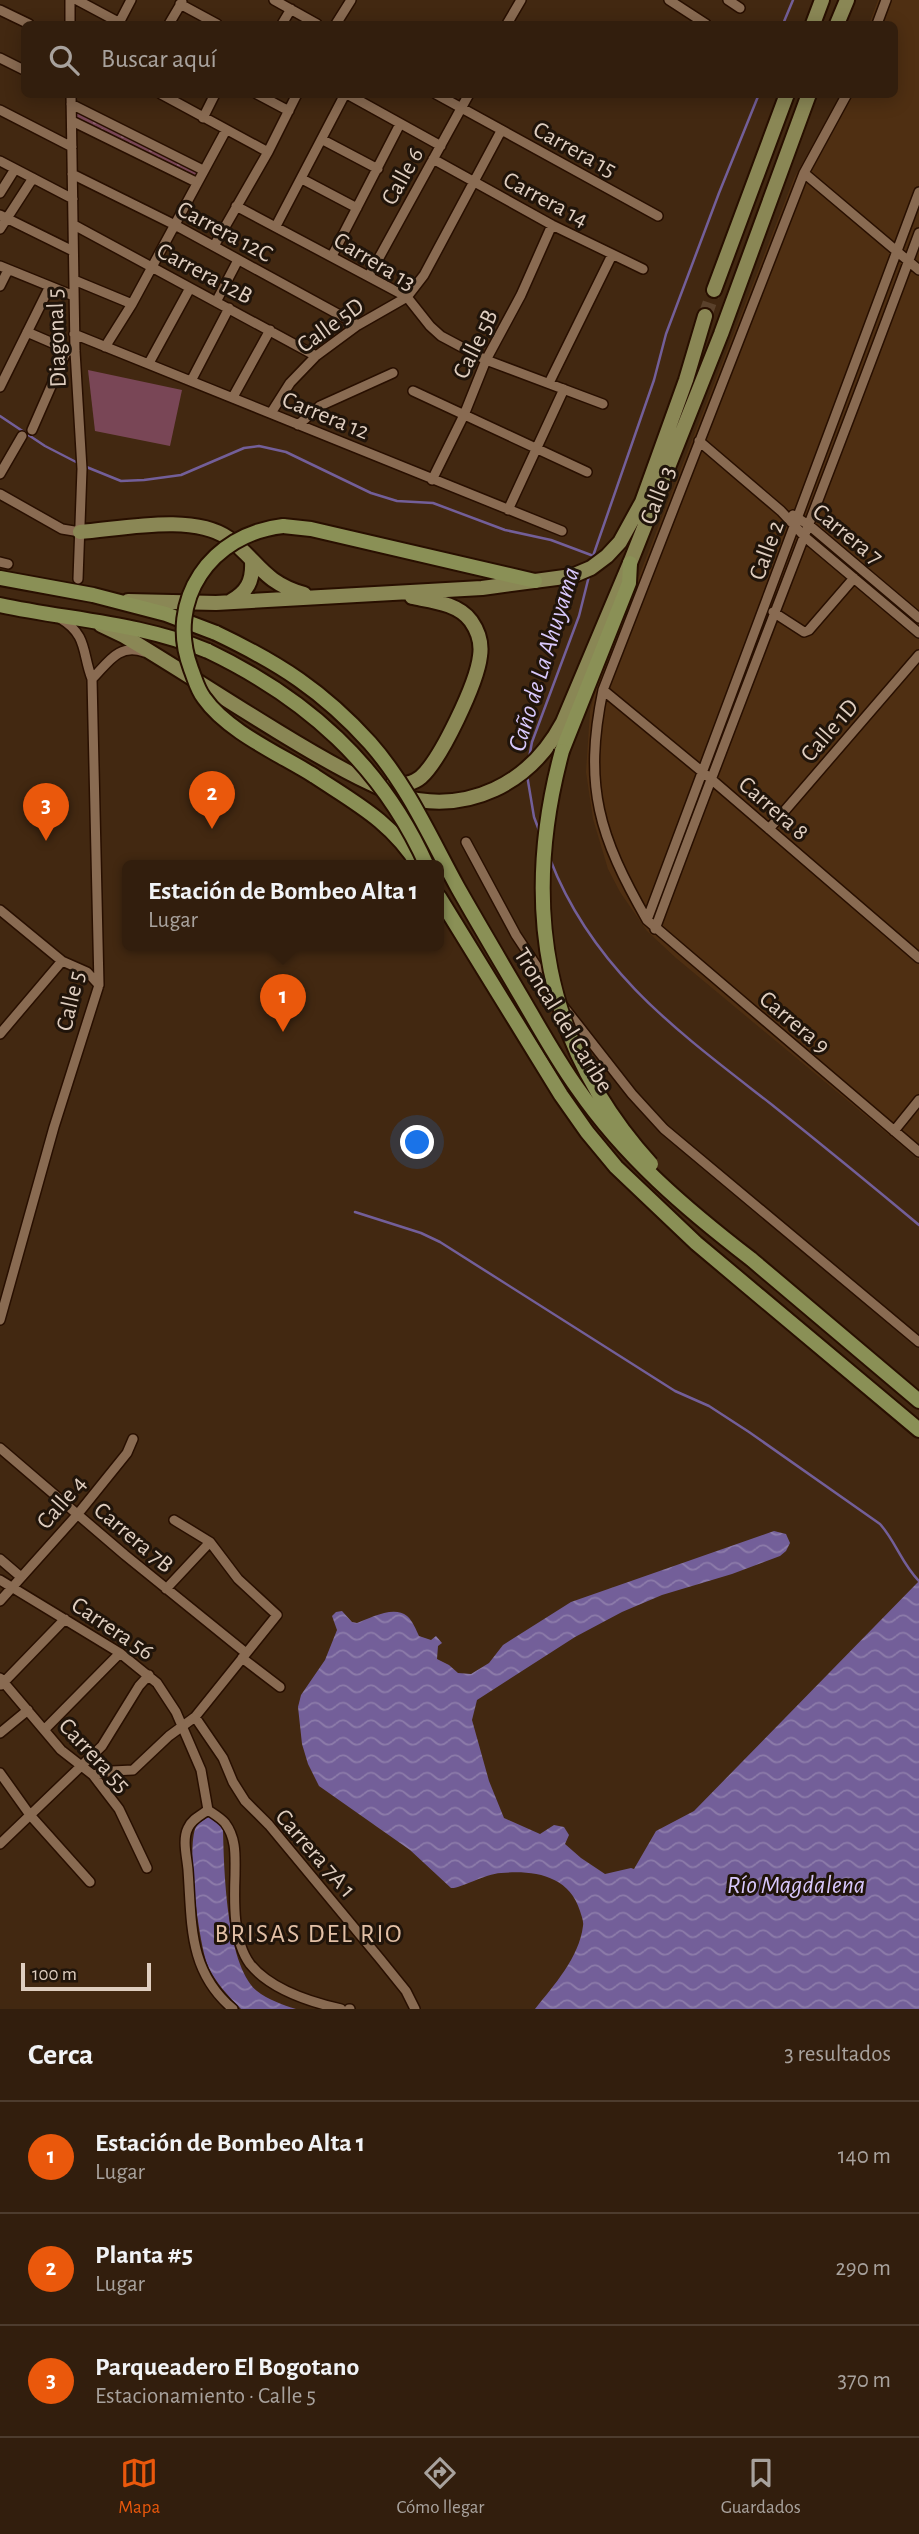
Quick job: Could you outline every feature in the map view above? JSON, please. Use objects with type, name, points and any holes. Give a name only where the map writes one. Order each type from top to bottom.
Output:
[{"type":"highway","points":[[415,860],[396,834],[374,815],[228,722],[210,706],[197,686],[186,651],[184,628],[187,605],[195,583],[207,565],[231,543],[251,533],[283,526],[312,529],[535,581]]},
{"type":"highway","points":[[630,563],[629,583],[562,751],[545,832],[541,899],[550,972],[568,1034],[596,1091],[635,1146],[751,1259]]},
{"type":"highway","name":"Troncal del Caribe","points":[[0,578],[93,595],[166,614],[216,633],[273,661],[320,695],[372,746],[426,827],[443,860]]},
{"type":"highway","points":[[0,604],[125,626],[190,644],[277,688],[337,737],[387,796],[408,828],[424,860]]},
{"type":"highway","name":"Troncal del Caribe","points":[[444,861],[551,1047],[601,1122],[630,1155],[708,1226],[919,1401]]},
{"type":"highway","name":"Troncal del Caribe","points":[[444,908],[561,1095],[616,1167],[696,1243],[919,1430]]},
{"type":"main road","points":[[814,21],[822,0]]},
{"type":"main road","points":[[838,21],[847,0]]},
{"type":"main road","points":[[714,290],[786,98]]},
{"type":"main road","points":[[87,619],[124,636],[339,768],[397,796],[445,802],[463,801],[488,793],[514,779],[553,741],[563,722],[721,334],[808,98]]},
{"type":"main road","points":[[93,595],[132,601],[216,603],[482,588],[572,576],[591,568],[607,556],[628,529],[642,502],[686,380],[705,316]]},
{"type":"main road","points":[[80,532],[180,524],[205,527],[225,536],[270,579],[290,590],[313,596]]},
{"type":"main road","points":[[231,601],[249,586],[253,574],[252,562]]},
{"type":"main road","points":[[379,787],[402,785],[422,776],[437,755],[472,685],[480,656],[480,639],[470,619],[456,608],[390,593]]},
{"type":"street","points":[[70,0],[70,21]]},
{"type":"street","points":[[77,0],[115,21]]},
{"type":"street","points":[[121,21],[131,0]]},
{"type":"street","points":[[274,0],[312,21]]},
{"type":"street","points":[[338,21],[351,0]]},
{"type":"street","points":[[509,21],[521,0]]},
{"type":"street","points":[[669,0],[701,21]]},
{"type":"street","points":[[728,0],[740,8]]},
{"type":"street","points":[[878,21],[886,0]]},
{"type":"street","points":[[171,21],[181,2],[201,21]]},
{"type":"street","points":[[284,21],[290,9]]},
{"type":"street","points":[[0,10],[23,21]]},
{"type":"street","points":[[0,58],[21,68]]},
{"type":"street","points":[[167,98],[268,152]]},
{"type":"street","points":[[203,118],[213,98]]},
{"type":"street","points":[[265,98],[289,111]]},
{"type":"street","points":[[214,246],[268,152],[295,98]]},
{"type":"street","points":[[276,226],[344,98]]},
{"type":"street","points":[[353,98],[441,146]]},
{"type":"street","name":"Carrera 15","points":[[443,98],[658,216]]},
{"type":"street","name":"Calle 6","points":[[369,276],[467,98]]},
{"type":"street","name":"Calle 3","points":[[647,920],[610,850],[598,811],[593,775],[596,723],[603,690],[804,173],[845,98]]},
{"type":"street","points":[[71,99],[203,170]]},
{"type":"street","name":"Diagonal 5","points":[[71,99],[74,225],[74,334],[71,351],[82,464],[78,579]]},
{"type":"street","points":[[0,110],[72,147]]},
{"type":"street","points":[[72,121],[197,182]]},
{"type":"street","points":[[332,256],[400,124]]},
{"type":"street","points":[[105,346],[132,304],[226,130]]},
{"type":"street","name":"Calle 5D","points":[[271,413],[290,383],[316,356],[358,325],[407,298],[424,275],[501,131]]},
{"type":"street","points":[[323,140],[378,169]]},
{"type":"street","name":"Carrera 14","points":[[433,159],[552,225],[643,269]]},
{"type":"street","points":[[0,161],[73,199]]},
{"type":"street","points":[[0,193],[15,169]]},
{"type":"street","points":[[804,173],[919,271]]},
{"type":"street","name":"Carrera 12C","points":[[72,174],[175,225],[358,325]]},
{"type":"street","points":[[0,229],[3,217],[33,178]]},
{"type":"street","points":[[302,179],[357,208]]},
{"type":"street","name":"Calle 2","points":[[647,920],[919,192]]},
{"type":"street","name":"Carrera 13","points":[[236,206],[407,298],[441,336],[486,360],[603,404]]},
{"type":"street","points":[[3,217],[73,251]]},
{"type":"street","name":"Carrera 12B","points":[[74,225],[316,356]]},
{"type":"street","name":"Calle 5B","points":[[432,480],[464,415],[486,360],[521,295],[552,225]]},
{"type":"street","name":"Calle 2","points":[[655,929],[919,233]]},
{"type":"street","points":[[549,383],[612,256]]},
{"type":"street","points":[[216,302],[238,260]]},
{"type":"street","points":[[0,286],[4,268],[48,288],[74,296]]},
{"type":"street","points":[[74,280],[132,304]]},
{"type":"street","points":[[0,387],[48,288]]},
{"type":"street","points":[[149,363],[190,288]]},
{"type":"street","points":[[191,381],[229,308]]},
{"type":"street","points":[[233,397],[270,330]]},
{"type":"street","points":[[27,332],[71,351],[32,430]]},
{"type":"street","name":"Carrera 12","points":[[74,334],[562,531]]},
{"type":"street","points":[[298,425],[320,406],[393,373]]},
{"type":"street","points":[[508,510],[564,389]]},
{"type":"street","points":[[414,391],[587,472]]},
{"type":"street","points":[[0,474],[22,436]]},
{"type":"street","name":"Carrera 7","points":[[699,441],[781,511],[794,528],[919,633]]},
{"type":"street","points":[[0,495],[62,529],[80,532]]},
{"type":"street","name":"Carrera 7","points":[[781,511],[798,517],[810,526],[919,618]]},
{"type":"street","name":"Carrera 7","points":[[765,609],[804,632],[809,630],[854,578]]},
{"type":"street","name":"Calle 5","points":[[0,1320],[50,1140],[99,985],[92,679],[82,639],[65,621],[55,615]]},
{"type":"street","points":[[92,679],[113,655],[125,650],[136,649],[157,656]]},
{"type":"street","name":"Calle 1D","points":[[769,829],[919,655]]},
{"type":"street","name":"Carrera 8","points":[[603,690],[919,958]]},
{"type":"street","points":[[467,845],[543,976],[632,1094],[664,1129],[919,1342]]},
{"type":"street","points":[[0,911],[62,961],[87,972],[99,985]]},
{"type":"street","name":"Carrera 9","points":[[647,920],[919,1152]]},
{"type":"street","points":[[0,1034],[62,961]]},
{"type":"street","points":[[894,1131],[919,1100]]},
{"type":"street","name":"Calle 4","points":[[0,1601],[77,1515],[127,1453],[133,1439]]},
{"type":"street","name":"Carrera 7B","points":[[0,1448],[280,1687]]},
{"type":"street","points":[[93,1775],[133,1770],[195,1717],[276,1614],[249,1590],[210,1542],[174,1520]]},
{"type":"street","points":[[166,1589],[210,1542]]},
{"type":"street","points":[[0,1559],[21,1577]]},
{"type":"street","name":"Carrera 56","points":[[0,1580],[120,1653],[149,1675],[166,1695],[182,1726],[201,1770],[208,1810]]},
{"type":"street","points":[[1,1682],[65,1619]]},
{"type":"street","points":[[45,1729],[120,1653]]},
{"type":"street","points":[[0,1844],[102,1746],[139,1686],[149,1675]]},
{"type":"street","name":"Carrera 55","points":[[1,1682],[61,1750],[93,1775],[119,1809],[148,1868]]},
{"type":"street","points":[[0,1734],[28,1710]]},
{"type":"street","name":"Carrera 7A 1","points":[[195,1717],[223,1758],[245,1801],[269,1825],[382,1960],[406,1991],[415,2009]]},
{"type":"street","points":[[0,1773],[30,1815],[90,1882]]},
{"type":"street","points":[[233,2009],[211,1986],[201,1970],[188,1900],[187,1828],[194,1819],[208,1810],[224,1821],[235,1846],[236,1924],[243,1951],[250,1964],[285,1990],[313,2003],[341,2009]]},
{"type":"shaded area","points":[[878,0],[919,0],[919,1160],[647,931],[608,869],[593,819],[586,772],[590,711],[598,681],[794,178],[838,98],[898,98],[898,21],[870,21]]},
{"type":"shaded area","points":[[77,112],[200,170],[195,179],[76,120]]},
{"type":"shaded area","points":[[88,370],[182,390],[170,446],[95,431]]},
{"type":"water","name":"Río Magdalena","points":[[774,1531],[786,1534],[790,1543],[780,1556],[662,1595],[622,1612],[575,1637],[477,1700],[472,1720],[489,1781],[504,1818],[540,1834],[554,1825],[564,1827],[569,1835],[565,1844],[605,1874],[634,1869],[656,1831],[694,1811],[919,1581],[919,2009],[535,2009],[565,1970],[581,1938],[582,1918],[568,1889],[548,1877],[513,1872],[494,1874],[451,1888],[410,1850],[319,1786],[302,1744],[298,1707],[301,1695],[325,1660],[337,1630],[332,1616],[342,1611],[352,1622],[357,1623],[389,1612],[402,1613],[411,1620],[419,1636],[431,1640],[436,1636],[442,1643],[438,1646],[437,1659],[458,1673],[471,1674],[489,1663],[503,1645],[571,1602]]},
{"type":"water","points":[[209,1817],[219,1823],[223,1830],[229,1915],[239,1960],[247,1978],[261,1994],[296,2009],[241,2009],[218,1983],[208,1966],[198,1918],[192,1854],[196,1827]]},
{"type":"waterway","name":"Caño de La Ahuyama","points":[[784,21],[793,0]]},
{"type":"waterway","name":"Caño de La Ahuyama","points":[[592,559],[654,380],[666,334],[757,98]]},
{"type":"waterway","points":[[0,416],[45,446],[78,463]]},
{"type":"waterway","points":[[84,466],[121,481],[144,480],[181,475],[244,448],[259,446],[286,452],[371,493],[397,501],[433,503],[505,530],[551,540],[591,555]]},
{"type":"waterway","name":"Caño de La Ahuyama","points":[[529,758],[532,742],[579,616],[589,576]]},
{"type":"waterway","name":"Caño de La Ahuyama","points":[[527,775],[534,817],[540,833]]},
{"type":"waterway","name":"Caño de La Ahuyama","points":[[550,859],[568,899],[590,935],[642,997],[704,1052],[919,1225]]},
{"type":"waterway","points":[[355,1212],[421,1233],[440,1242],[675,1391],[709,1406],[749,1432],[880,1524],[919,1581]]},
{"type":"tunnel","points":[[705,316],[714,290]]},
{"type":"place","name":"Planta #5","points":[[212,829]]},
{"type":"place","name":"Parqueadero El Bogotano","points":[[46,841]]},
{"type":"place","name":"Estación de Bombeo Alta 1","points":[[283,1032]]},
{"type":"district","name":"BRISAS DEL RIO","points":[[309,1933]]}]
